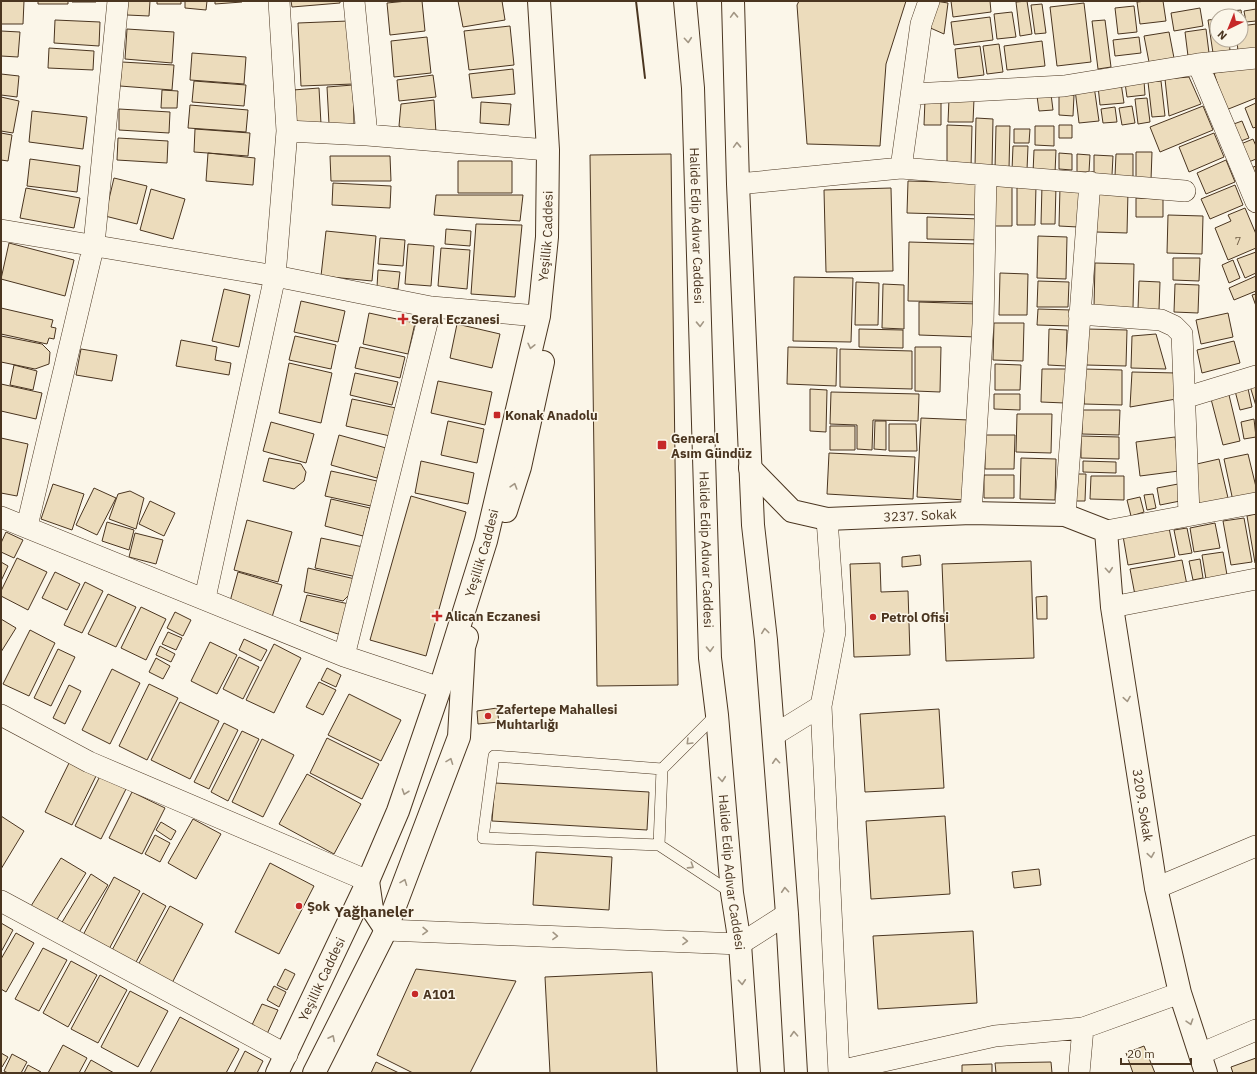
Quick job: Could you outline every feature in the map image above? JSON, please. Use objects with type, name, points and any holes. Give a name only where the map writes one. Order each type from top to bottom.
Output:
[{"type":"main road","name":"Yeşillik Caddesi","points":[[282,1064],[368,881],[398,811],[440,688],[486,541],[539,316],[547,237],[548,150],[539,1]]},
{"type":"main road","name":"Yeşillik Caddesi","points":[[314,1073],[386,930],[459,737],[464,647],[520,467],[547,345],[553,290],[556,161],[552,1]]},
{"type":"main road","name":"Halide Edip Adıvar Caddesi","points":[[685,1],[693,88],[710,658],[717,715],[732,893],[740,944],[749,1073]]},
{"type":"main road","points":[[733,1],[738,184],[753,525],[766,640],[774,734],[787,914],[796,1073]]},
{"type":"main road","name":"3237. Sokak","points":[[750,468],[792,511],[827,519],[971,513],[1065,515],[1106,531]]},
{"type":"main road","name":"3209. Sokak","points":[[1106,531],[1112,607],[1156,888],[1180,993],[1203,1064]]},
{"type":"main road","points":[[368,881],[372,910],[386,930]]},
{"type":"street","points":[[27,526],[94,244],[118,1]]},
{"type":"street","points":[[205,598],[275,276],[287,131],[279,1]]},
{"type":"street","points":[[354,1],[367,135]]},
{"type":"street","points":[[901,168],[921,24],[929,1]]},
{"type":"street","points":[[912,94],[1064,86],[1198,64],[1256,58]]},
{"type":"street","points":[[1198,64],[1256,202]]},
{"type":"street","points":[[287,131],[367,135],[548,150]]},
{"type":"street","points":[[738,184],[901,168],[1090,182],[1185,191]]},
{"type":"street","points":[[971,513],[983,324],[986,175]]},
{"type":"street","points":[[1065,515],[1078,314],[1090,182]]},
{"type":"street","points":[[1,230],[94,244],[275,276],[431,307],[539,316]]},
{"type":"street","points":[[344,656],[431,307]]},
{"type":"street","points":[[1078,314],[1161,320],[1174,326],[1182,334],[1189,514]]},
{"type":"street","points":[[1184,398],[1256,376]]},
{"type":"street","points":[[1106,531],[1189,514],[1256,503]]},
{"type":"street","points":[[1,517],[27,526],[205,598],[344,656],[440,688]]},
{"type":"street","points":[[827,519],[835,632],[821,706],[839,1072],[994,1036],[1083,1028],[1180,993]]},
{"type":"street","points":[[1112,607],[1256,579]]},
{"type":"street","points":[[774,734],[821,706]]},
{"type":"street","points":[[1,715],[89,762],[368,881]]},
{"type":"street","points":[[1156,888],[1256,846]]},
{"type":"street","points":[[1,901],[282,1064]]},
{"type":"street","points":[[386,930],[740,944],[787,914]]},
{"type":"street","points":[[1079,1073],[1083,1028]]},
{"type":"street","points":[[1203,1064],[1256,1030]]},
{"type":"lane","points":[[659,845],[662,769],[717,715]]},
{"type":"lane","points":[[662,769],[494,756],[482,838],[659,845],[732,893]]},
{"type":"building","points":[[1,1],[24,1],[23,24],[1,24]]},
{"type":"building","points":[[38,1],[68,1],[68,4],[38,4]]},
{"type":"building","points":[[96,1],[96,2],[72,2]]},
{"type":"building","points":[[128,1],[150,1],[149,16],[127,15]]},
{"type":"building","points":[[157,1],[181,1],[181,4],[157,4]]},
{"type":"building","points":[[185,1],[207,1],[206,10],[185,8]]},
{"type":"building","points":[[215,1],[241,1],[242,2],[215,4]]},
{"type":"building","points":[[291,1],[340,1],[340,3],[292,7]]},
{"type":"building","points":[[422,1],[425,31],[390,35],[387,3]]},
{"type":"building","points":[[458,1],[502,1],[505,20],[463,27]]},
{"type":"building","points":[[799,1],[906,1],[886,64],[880,146],[807,144],[797,5]]},
{"type":"building","points":[[935,1],[948,3],[944,34],[926,26]]},
{"type":"building","points":[[951,1],[990,1],[991,12],[953,17]]},
{"type":"building","points":[[1027,1],[1032,34],[1020,36],[1016,2]]},
{"type":"building","points":[[1163,1],[1166,21],[1140,24],[1137,2]]},
{"type":"building","points":[[1084,3],[1091,62],[1057,66],[1050,7]]},
{"type":"building","points":[[1042,4],[1046,33],[1035,34],[1031,5]]},
{"type":"building","points":[[1134,6],[1137,32],[1118,34],[1115,8]]},
{"type":"building","points":[[1200,8],[1203,26],[1174,31],[1171,13]]},
{"type":"building","points":[[1256,9],[1256,21],[1249,22],[1249,10]]},
{"type":"building","points":[[1012,12],[1016,37],[997,39],[994,14]]},
{"type":"building","points":[[990,17],[993,40],[954,45],[951,22]]},
{"type":"building","points":[[55,20],[100,22],[99,46],[54,43]]},
{"type":"building","points":[[1105,20],[1111,67],[1098,69],[1092,21]]},
{"type":"building","points":[[348,21],[353,84],[301,86],[298,23]]},
{"type":"building","points":[[1256,24],[1256,49],[1238,52],[1238,48],[1249,48],[1249,25]]},
{"type":"building","points":[[510,26],[514,65],[469,70],[464,31]]},
{"type":"building","points":[[127,29],[174,32],[172,63],[125,59]]},
{"type":"building","points":[[1206,29],[1209,53],[1188,56],[1185,32]]},
{"type":"building","points":[[1,31],[20,32],[18,57],[1,56]]},
{"type":"building","points":[[1169,32],[1174,58],[1149,62],[1144,36]]},
{"type":"building","points":[[427,37],[431,73],[394,77],[391,41]]},
{"type":"building","points":[[1139,37],[1141,53],[1115,56],[1113,40]]},
{"type":"building","points":[[1042,41],[1045,66],[1007,70],[1004,46]]},
{"type":"building","points":[[999,44],[1003,72],[987,74],[983,46]]},
{"type":"building","points":[[980,46],[984,75],[958,78],[955,49]]},
{"type":"building","points":[[49,48],[94,51],[93,70],[48,68]]},
{"type":"building","points":[[1212,48],[1230,48],[1230,51],[1213,53]]},
{"type":"building","points":[[192,53],[246,57],[244,84],[190,80]]},
{"type":"building","points":[[122,62],[174,65],[172,90],[120,86]]},
{"type":"building","points":[[1256,66],[1256,98],[1226,110],[1214,73]]},
{"type":"building","points":[[513,69],[515,94],[472,98],[469,74]]},
{"type":"building","points":[[1,74],[19,76],[17,97],[1,95]]},
{"type":"building","points":[[433,75],[436,97],[399,101],[397,80]]},
{"type":"building","points":[[1189,77],[1201,104],[1169,116],[1165,79]]},
{"type":"building","points":[[194,81],[246,85],[244,106],[192,102]]},
{"type":"building","points":[[1144,81],[1145,95],[1127,97],[1125,83]]},
{"type":"building","points":[[1161,81],[1165,116],[1152,117],[1148,82]]},
{"type":"building","points":[[1121,83],[1124,103],[1100,105],[1098,86]]},
{"type":"building","points":[[353,85],[354,124],[329,124],[327,87]]},
{"type":"building","points":[[1094,86],[1099,121],[1079,123],[1075,89]]},
{"type":"building","points":[[319,88],[321,124],[295,125],[293,90]]},
{"type":"building","points":[[162,90],[178,91],[177,108],[161,108]]},
{"type":"building","points":[[1051,94],[1053,110],[1039,111],[1037,96]]},
{"type":"building","points":[[1059,95],[1074,95],[1073,116],[1059,115]]},
{"type":"building","points":[[1,97],[19,101],[13,133],[1,131]]},
{"type":"building","points":[[1147,98],[1150,122],[1138,124],[1135,99]]},
{"type":"building","points":[[925,99],[941,99],[941,125],[924,125]]},
{"type":"building","points":[[949,99],[974,99],[973,122],[948,122]]},
{"type":"building","points":[[434,100],[436,133],[408,132],[399,126],[401,104]]},
{"type":"building","points":[[481,102],[511,104],[509,125],[480,123]]},
{"type":"building","points":[[1256,103],[1256,127],[1253,128],[1245,108]]},
{"type":"building","points":[[190,105],[248,110],[246,132],[188,128]]},
{"type":"building","points":[[1132,106],[1135,123],[1122,125],[1119,108]]},
{"type":"building","points":[[1203,106],[1213,130],[1160,152],[1150,127]]},
{"type":"building","points":[[1115,107],[1117,122],[1103,123],[1101,109]]},
{"type":"building","points":[[119,109],[170,112],[169,133],[119,130]]},
{"type":"building","points":[[32,111],[87,117],[83,149],[29,142]]},
{"type":"building","points":[[976,118],[993,119],[992,168],[975,167]]},
{"type":"building","points":[[1242,121],[1249,138],[1238,142],[1231,125]]},
{"type":"building","points":[[947,125],[972,126],[971,168],[947,168]]},
{"type":"building","points":[[1059,125],[1072,125],[1072,138],[1059,138]]},
{"type":"building","points":[[996,126],[1010,126],[1009,169],[995,169]]},
{"type":"building","points":[[1035,126],[1054,126],[1054,146],[1035,145]]},
{"type":"building","points":[[195,129],[250,133],[248,156],[194,152]]},
{"type":"building","points":[[1014,129],[1030,129],[1029,143],[1014,143]]},
{"type":"building","points":[[1,133],[12,135],[8,161],[1,160]]},
{"type":"building","points":[[1214,133],[1224,157],[1189,172],[1179,147]]},
{"type":"building","points":[[118,138],[168,141],[167,163],[117,160]]},
{"type":"building","points":[[1253,139],[1256,146],[1256,159],[1244,164],[1236,146]]},
{"type":"building","points":[[1013,146],[1028,146],[1027,170],[1012,170]]},
{"type":"building","points":[[1034,150],[1056,150],[1055,173],[1033,173]]},
{"type":"building","points":[[1136,152],[1152,152],[1151,180],[1136,179]]},
{"type":"building","points":[[208,153],[255,158],[253,185],[206,181]]},
{"type":"building","points":[[1059,153],[1072,154],[1072,170],[1059,169]]},
{"type":"building","points":[[671,154],[678,685],[597,686],[590,155]]},
{"type":"building","points":[[1077,154],[1090,155],[1089,172],[1077,172]]},
{"type":"building","points":[[1116,154],[1133,154],[1133,177],[1115,176]]},
{"type":"building","points":[[1094,155],[1113,156],[1112,175],[1094,174]]},
{"type":"building","points":[[330,156],[390,156],[391,181],[331,181]]},
{"type":"building","points":[[30,159],[80,166],[77,192],[27,186]]},
{"type":"building","points":[[1226,160],[1235,182],[1206,194],[1197,173]]},
{"type":"building","points":[[458,161],[512,161],[512,193],[458,193]]},
{"type":"building","points":[[1256,166],[1256,185],[1248,169]]},
{"type":"building","points":[[114,178],[147,186],[137,224],[105,216]]},
{"type":"building","points":[[908,181],[981,183],[980,215],[907,213]]},
{"type":"building","points":[[333,183],[391,186],[390,208],[332,205]]},
{"type":"building","points":[[995,183],[1012,183],[1012,226],[994,226]]},
{"type":"building","points":[[1017,185],[1036,186],[1035,225],[1017,225]]},
{"type":"building","points":[[1042,185],[1056,186],[1055,224],[1041,224]]},
{"type":"building","points":[[1235,185],[1243,205],[1210,219],[1201,199]]},
{"type":"building","points":[[1060,187],[1079,187],[1078,227],[1059,226]]},
{"type":"building","points":[[26,188],[80,198],[74,228],[20,218]]},
{"type":"building","points":[[891,188],[893,271],[826,272],[824,190]]},
{"type":"building","points":[[151,189],[185,199],[173,239],[140,230]]},
{"type":"building","points":[[1097,190],[1128,191],[1127,233],[1096,232]]},
{"type":"building","points":[[436,195],[523,195],[520,221],[434,215]]},
{"type":"building","points":[[1136,198],[1163,199],[1163,217],[1136,217]]},
{"type":"building","points":[[1245,208],[1256,234],[1256,248],[1228,260],[1215,228],[1231,221],[1228,215]]},
{"type":"building","points":[[1168,215],[1203,216],[1202,254],[1167,253]]},
{"type":"building","points":[[927,217],[980,219],[980,240],[927,239]]},
{"type":"building","points":[[476,224],[522,225],[515,297],[471,294]]},
{"type":"building","points":[[446,229],[471,231],[470,246],[445,244]]},
{"type":"building","points":[[326,231],[376,236],[372,281],[321,276]]},
{"type":"building","points":[[1038,236],[1067,237],[1066,279],[1037,278]]},
{"type":"building","points":[[380,238],[405,240],[403,266],[378,264]]},
{"type":"building","points":[[909,242],[979,244],[978,302],[908,301]]},
{"type":"building","points":[[9,243],[74,260],[65,296],[1,279]]},
{"type":"building","points":[[408,244],[434,246],[431,286],[405,284]]},
{"type":"building","points":[[441,248],[470,250],[467,289],[438,286]]},
{"type":"building","points":[[1256,252],[1256,273],[1245,278],[1237,259]]},
{"type":"building","points":[[1173,258],[1200,258],[1199,281],[1173,280]]},
{"type":"building","points":[[1233,260],[1240,278],[1229,283],[1222,265]]},
{"type":"building","points":[[1095,263],[1134,264],[1133,308],[1094,307]]},
{"type":"building","points":[[378,270],[400,272],[398,289],[377,287]]},
{"type":"building","points":[[1000,273],[1028,274],[1027,315],[999,315]]},
{"type":"building","points":[[1256,276],[1256,291],[1234,300],[1229,288]]},
{"type":"building","points":[[794,277],[853,278],[851,342],[793,341]]},
{"type":"building","points":[[1038,281],[1069,282],[1068,307],[1037,307]]},
{"type":"building","points":[[1139,281],[1160,282],[1159,310],[1138,309]]},
{"type":"building","points":[[856,282],[879,283],[878,325],[855,325]]},
{"type":"building","points":[[883,284],[904,285],[904,329],[882,328]]},
{"type":"building","points":[[1175,284],[1199,285],[1198,313],[1174,312]]},
{"type":"building","points":[[224,289],[250,295],[239,347],[212,341]]},
{"type":"building","points":[[1256,294],[1256,306],[1252,295]]},
{"type":"building","points":[[301,301],[345,311],[338,342],[294,332]]},
{"type":"building","points":[[919,302],[978,304],[977,337],[919,335]]},
{"type":"building","points":[[1,308],[53,320],[51,327],[56,328],[54,339],[49,338],[47,344],[1,334]]},
{"type":"building","points":[[1038,309],[1071,310],[1070,326],[1037,325]]},
{"type":"building","points":[[369,313],[415,323],[408,354],[363,344]]},
{"type":"building","points":[[1228,313],[1233,337],[1201,344],[1196,320]]},
{"type":"building","points":[[994,323],[1024,323],[1023,361],[993,360]]},
{"type":"building","points":[[457,324],[500,334],[492,368],[450,358]]},
{"type":"building","points":[[859,329],[903,330],[903,348],[859,347]]},
{"type":"building","points":[[1049,329],[1067,330],[1066,366],[1048,365]]},
{"type":"building","points":[[1087,329],[1127,330],[1126,366],[1086,365]]},
{"type":"building","points":[[1156,334],[1166,369],[1131,368],[1132,336]]},
{"type":"building","points":[[1,336],[42,344],[50,352],[49,364],[35,369],[1,362]]},
{"type":"building","points":[[295,336],[336,345],[331,369],[289,360]]},
{"type":"building","points":[[181,340],[217,347],[215,360],[231,363],[229,375],[176,366]]},
{"type":"building","points":[[1234,341],[1240,363],[1202,373],[1197,350]]},
{"type":"building","points":[[360,347],[405,357],[400,378],[355,368]]},
{"type":"building","points":[[788,347],[837,348],[836,386],[787,384]]},
{"type":"building","points":[[915,347],[941,347],[940,392],[915,391]]},
{"type":"building","points":[[81,349],[117,355],[112,381],[76,375]]},
{"type":"building","points":[[840,349],[912,351],[912,389],[840,387]]},
{"type":"building","points":[[289,363],[332,373],[321,423],[279,413]]},
{"type":"building","points":[[995,364],[1021,365],[1020,390],[995,390]]},
{"type":"building","points":[[14,365],[37,371],[33,390],[10,385]]},
{"type":"building","points":[[1042,369],[1066,369],[1065,403],[1041,402]]},
{"type":"building","points":[[1084,369],[1122,370],[1122,405],[1084,404]]},
{"type":"building","points":[[1132,372],[1177,373],[1176,399],[1130,407]]},
{"type":"building","points":[[355,373],[398,382],[392,405],[350,395]]},
{"type":"building","points":[[438,381],[492,392],[485,425],[431,413]]},
{"type":"building","points":[[1,384],[42,393],[36,419],[1,411]]},
{"type":"building","points":[[1247,384],[1252,407],[1240,410],[1234,387]]},
{"type":"building","points":[[1256,385],[1256,406],[1250,386]]},
{"type":"building","points":[[810,389],[827,390],[826,432],[810,431]]},
{"type":"building","points":[[831,392],[919,394],[918,421],[873,420],[872,450],[857,449],[857,425],[830,424]]},
{"type":"building","points":[[994,394],[1020,394],[1020,410],[994,409]]},
{"type":"building","points":[[1229,395],[1240,441],[1223,445],[1211,399]]},
{"type":"building","points":[[352,399],[396,408],[390,436],[346,426]]},
{"type":"building","points":[[1082,410],[1120,410],[1119,435],[1082,434]]},
{"type":"building","points":[[1017,414],[1052,414],[1051,453],[1016,452]]},
{"type":"building","points":[[921,418],[969,420],[965,500],[917,497]]},
{"type":"building","points":[[1254,419],[1256,437],[1244,439],[1241,422]]},
{"type":"building","points":[[448,421],[484,429],[477,463],[441,455]]},
{"type":"building","points":[[875,421],[886,421],[886,450],[874,449]]},
{"type":"building","points":[[271,422],[314,434],[306,463],[263,451]]},
{"type":"building","points":[[889,424],[916,424],[917,451],[889,451]]},
{"type":"building","points":[[830,426],[855,426],[855,450],[830,450]]},
{"type":"building","points":[[339,435],[386,448],[377,478],[331,465]]},
{"type":"building","points":[[985,435],[1015,435],[1014,469],[985,469]]},
{"type":"building","points":[[1081,436],[1119,437],[1119,459],[1081,458]]},
{"type":"building","points":[[1175,437],[1179,471],[1140,476],[1136,442]]},
{"type":"building","points":[[1,438],[28,444],[17,496],[1,493]]},
{"type":"building","points":[[829,453],[915,457],[913,499],[827,494]]},
{"type":"building","points":[[1248,454],[1256,487],[1256,495],[1233,501],[1224,459]]},
{"type":"building","points":[[269,458],[301,464],[306,472],[304,481],[294,489],[263,481]]},
{"type":"building","points":[[1021,458],[1056,459],[1055,500],[1020,499]]},
{"type":"building","points":[[1219,459],[1228,498],[1197,505],[1188,466]]},
{"type":"building","points":[[421,461],[474,473],[468,504],[415,493]]},
{"type":"building","points":[[1083,461],[1116,462],[1116,473],[1083,472]]},
{"type":"building","points":[[331,471],[377,481],[371,506],[325,496]]},
{"type":"building","points":[[1073,474],[1086,474],[1085,501],[1072,501]]},
{"type":"building","points":[[984,475],[1014,475],[1014,498],[984,498]]},
{"type":"building","points":[[1091,476],[1124,476],[1124,500],[1090,499]]},
{"type":"building","points":[[53,484],[84,494],[72,530],[41,519]]},
{"type":"building","points":[[1178,484],[1180,501],[1160,505],[1157,488]]},
{"type":"building","points":[[94,488],[116,498],[97,535],[76,525]]},
{"type":"building","points":[[130,491],[144,498],[136,529],[109,519],[118,494]]},
{"type":"building","points":[[1153,494],[1156,508],[1147,510],[1144,495]]},
{"type":"building","points":[[411,496],[466,512],[426,656],[370,640]]},
{"type":"building","points":[[1140,497],[1144,512],[1131,516],[1127,500]]},
{"type":"building","points":[[331,499],[370,508],[363,536],[325,526]]},
{"type":"building","points":[[150,501],[175,513],[164,536],[139,524]]},
{"type":"building","points":[[1256,514],[1256,563],[1255,563],[1247,516]]},
{"type":"building","points":[[1244,518],[1252,562],[1231,565],[1223,521]]},
{"type":"building","points":[[247,520],[292,532],[278,582],[234,570]]},
{"type":"building","points":[[107,522],[134,530],[129,550],[102,541]]},
{"type":"building","points":[[1215,523],[1220,548],[1194,552],[1190,528]]},
{"type":"building","points":[[1169,528],[1175,557],[1128,565],[1123,536]]},
{"type":"building","points":[[1187,528],[1192,553],[1179,555],[1174,530]]},
{"type":"building","points":[[6,532],[23,540],[14,558],[1,552],[1,543]]},
{"type":"building","points":[[135,533],[163,540],[156,564],[129,557]]},
{"type":"building","points":[[321,538],[363,547],[357,577],[315,568]]},
{"type":"building","points":[[1223,552],[1227,575],[1206,579],[1202,555]]},
{"type":"building","points":[[920,555],[921,565],[902,567],[902,557]]},
{"type":"building","points":[[17,558],[47,572],[28,610],[1,596],[1,591]]},
{"type":"building","points":[[1200,559],[1203,578],[1193,580],[1189,561]]},
{"type":"building","points":[[1182,560],[1187,585],[1135,595],[1130,569]]},
{"type":"building","points":[[1031,561],[1034,658],[946,661],[942,564]]},
{"type":"building","points":[[1,562],[8,566],[1,581]]},
{"type":"building","points":[[880,563],[881,592],[908,591],[910,655],[854,657],[850,564]]},
{"type":"building","points":[[308,568],[355,579],[354,590],[343,601],[304,592]]},
{"type":"building","points":[[55,572],[80,584],[67,610],[42,598]]},
{"type":"building","points":[[238,572],[282,585],[272,617],[229,605]]},
{"type":"building","points":[[85,582],[103,591],[82,633],[64,625]]},
{"type":"building","points":[[108,594],[136,607],[116,647],[88,634]]},
{"type":"building","points":[[307,595],[349,604],[346,627],[338,634],[300,621]]},
{"type":"building","points":[[1047,596],[1047,619],[1037,619],[1036,597]]},
{"type":"building","points":[[141,607],[166,619],[146,660],[121,648]]},
{"type":"building","points":[[175,612],[191,620],[183,636],[167,628]]},
{"type":"building","points":[[1,619],[16,628],[1,652]]},
{"type":"building","points":[[30,630],[55,643],[29,696],[3,684]]},
{"type":"building","points":[[168,632],[182,638],[176,650],[162,644]]},
{"type":"building","points":[[244,639],[267,650],[261,661],[239,650]]},
{"type":"building","points":[[210,642],[237,655],[217,694],[191,681]]},
{"type":"building","points":[[274,644],[301,658],[274,713],[246,700]]},
{"type":"building","points":[[160,646],[175,654],[171,662],[156,655]]},
{"type":"building","points":[[58,649],[75,657],[51,706],[34,698]]},
{"type":"building","points":[[239,657],[259,667],[243,699],[223,689]]},
{"type":"building","points":[[156,658],[170,666],[163,679],[149,672]]},
{"type":"building","points":[[327,668],[341,675],[336,687],[321,680]]},
{"type":"building","points":[[112,669],[140,683],[110,744],[82,730]]},
{"type":"building","points":[[319,682],[336,690],[323,715],[306,707]]},
{"type":"building","points":[[149,684],[178,698],[147,760],[119,746]]},
{"type":"building","points":[[69,685],[81,691],[65,724],[53,718]]},
{"type":"building","points":[[349,694],[401,720],[381,761],[328,735]]},
{"type":"building","points":[[180,702],[219,721],[190,779],[151,760]]},
{"type":"building","name":"Zafertepe Mahallesi Muhtarlığı","points":[[497,708],[499,722],[478,724],[477,711]]},
{"type":"building","points":[[939,709],[944,788],[865,792],[860,714]]},
{"type":"building","points":[[224,723],[238,730],[209,789],[194,782]]},
{"type":"building","points":[[242,731],[259,739],[228,801],[211,792]]},
{"type":"building","points":[[327,738],[379,764],[362,799],[310,773]]},
{"type":"building","points":[[262,739],[294,755],[263,817],[232,802]]},
{"type":"building","points":[[71,759],[98,772],[72,825],[45,812]]},
{"type":"building","points":[[307,774],[361,804],[334,854],[279,824]]},
{"type":"building","points":[[100,776],[126,789],[101,839],[75,826]]},
{"type":"building","points":[[495,783],[649,792],[647,830],[492,821]]},
{"type":"building","points":[[132,792],[165,808],[142,854],[109,838]]},
{"type":"building","points":[[1,816],[24,831],[1,869]]},
{"type":"building","points":[[945,816],[950,894],[871,899],[866,821]]},
{"type":"building","points":[[193,819],[221,834],[196,879],[168,863]]},
{"type":"building","points":[[161,822],[176,831],[171,840],[156,830]]},
{"type":"building","points":[[155,835],[170,843],[160,862],[145,854]]},
{"type":"building","points":[[536,852],[612,857],[609,910],[533,905]]},
{"type":"building","points":[[61,858],[86,873],[56,921],[31,906]]},
{"type":"building","points":[[270,863],[314,886],[279,954],[235,932]]},
{"type":"building","points":[[1039,869],[1041,885],[1014,888],[1012,872]]},
{"type":"building","points":[[91,874],[108,885],[78,934],[61,924]]},
{"type":"building","points":[[114,877],[140,891],[108,951],[82,937]]},
{"type":"building","points":[[143,893],[166,906],[135,964],[111,952]]},
{"type":"building","points":[[170,906],[203,924],[172,983],[138,965]]},
{"type":"building","points":[[1,923],[13,930],[1,952]]},
{"type":"building","points":[[973,931],[977,1003],[878,1009],[873,936]]},
{"type":"building","points":[[16,933],[34,943],[6,992],[1,989],[1,959]]},
{"type":"building","points":[[43,948],[67,960],[39,1011],[15,999]]},
{"type":"building","points":[[71,961],[97,975],[68,1027],[43,1013]]},
{"type":"building","points":[[285,969],[295,974],[287,990],[277,985]]},
{"type":"building","points":[[416,969],[516,981],[470,1073],[413,1073],[377,1055]]},
{"type":"building","points":[[652,972],[657,1073],[550,1073],[545,977]]},
{"type":"building","points":[[100,975],[127,990],[98,1043],[71,1029]]},
{"type":"building","points":[[274,986],[286,992],[279,1007],[267,1000]]},
{"type":"building","points":[[130,991],[168,1011],[138,1067],[101,1047]]},
{"type":"building","points":[[262,1004],[278,1010],[267,1034],[251,1027]]},
{"type":"building","points":[[180,1017],[239,1049],[226,1073],[150,1073]]},
{"type":"building","points":[[63,1045],[87,1058],[79,1073],[48,1073]]},
{"type":"building","points":[[1144,1046],[1155,1073],[1133,1073],[1126,1053]]},
{"type":"building","points":[[245,1051],[263,1061],[257,1073],[234,1073]]},
{"type":"building","points":[[1,1053],[8,1057],[2,1067],[1,1067]]},
{"type":"building","points":[[12,1054],[27,1062],[21,1073],[8,1073],[4,1071]]},
{"type":"building","points":[[1256,1058],[1256,1073],[1233,1073],[1231,1067]]},
{"type":"building","points":[[91,1060],[114,1073],[84,1073]]},
{"type":"building","points":[[376,1062],[399,1073],[371,1073]]},
{"type":"building","points":[[1051,1062],[1052,1073],[996,1073],[995,1063]]},
{"type":"building","points":[[992,1064],[992,1073],[962,1073],[962,1065]]},
{"type":"building","points":[[28,1065],[41,1072],[24,1073]]},
{"type":"wall","points":[[636,1],[645,78]]},
{"type":"place","name":"Seral Eczanesi","points":[[403,319]]},
{"type":"place","name":"Konak Anadolu","points":[[497,415]]},
{"type":"place","name":"General Asım Gündüz","points":[[662,445]]},
{"type":"place","name":"Alican Eczanesi","points":[[437,616]]},
{"type":"place","name":"Petrol Ofisi","points":[[873,617]]},
{"type":"place","name":"Zafertepe Mahallesi Muhtarlığı","points":[[488,716]]},
{"type":"place","name":"Şok","points":[[299,906]]},
{"type":"place","name":"A101","points":[[415,994]]},
{"type":"district","name":"Yağhaneler","points":[[374,911]]}]
